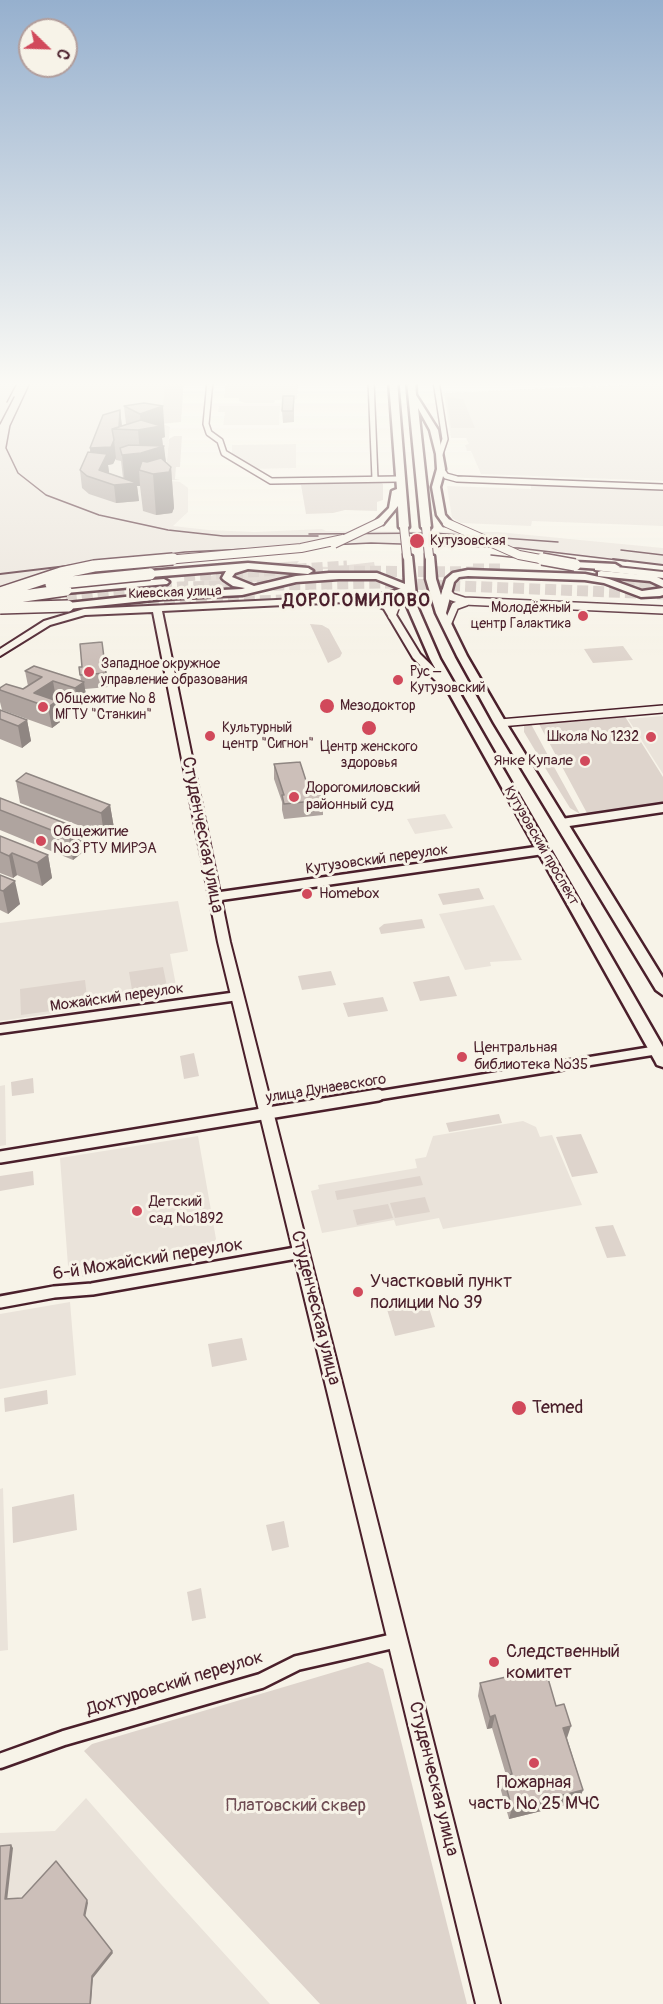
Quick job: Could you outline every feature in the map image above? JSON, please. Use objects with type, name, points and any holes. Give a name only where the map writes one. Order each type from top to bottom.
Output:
[{"type":"main road","points":[[113,576],[163,568],[290,557],[325,548],[380,522],[393,509],[399,475]]},
{"type":"main road","name":"Кутузовский проспект","points":[[401,475],[409,589],[418,624],[451,690],[660,1055]]},
{"type":"main road","name":"Кутузовский проспект","points":[[421,475],[431,579],[444,619],[500,723],[663,990]]},
{"type":"main road","points":[[439,475],[436,487],[441,515],[447,523],[519,555],[575,565],[663,573]]},
{"type":"main road","points":[[4,591],[61,573],[94,567],[301,548],[343,539]]},
{"type":"main road","points":[[4,591],[150,574],[248,566],[377,576],[409,589]]},
{"type":"main road","points":[[248,566],[231,571],[227,578],[232,583],[248,586],[294,577],[339,573]]},
{"type":"main road","points":[[502,569],[646,578],[663,584]]},
{"type":"main road","points":[[0,608],[68,606],[163,596],[242,592],[296,579],[339,573]]},
{"type":"main road","points":[[444,619],[446,591],[452,578],[468,573],[592,578],[646,594],[663,591]]},
{"type":"main road","points":[[556,576],[588,580],[629,596],[663,601]]},
{"type":"main road","points":[[0,599],[185,578]]},
{"type":"main road","points":[[0,608],[50,601]]},
{"type":"street","points":[[260,475],[271,481],[398,479]]},
{"type":"street","points":[[375,475],[375,479]]},
{"type":"street","points":[[444,475],[446,477],[457,479],[663,487]]},
{"type":"street","points":[[409,589],[397,603],[392,616],[416,656],[451,690]]},
{"type":"street","name":"Киевская улица","points":[[0,653],[36,628],[67,616],[98,610],[362,599],[391,595],[409,589]]},
{"type":"street","points":[[446,591],[452,597],[469,601],[663,610]]},
{"type":"street","name":"Киевская улица","points":[[362,599],[383,604],[392,616]]},
{"type":"street","points":[[444,619],[455,606],[469,601]]},
{"type":"street","name":"Студенческая улица","points":[[157,608],[214,897],[237,996],[488,2004]]},
{"type":"street","points":[[500,723],[663,709]]},
{"type":"street","points":[[562,823],[663,808]]},
{"type":"street","name":"Кутузовский переулок","points":[[214,897],[543,850]]},
{"type":"street","name":"Можайский переулок","points":[[0,1029],[237,996]]},
{"type":"street","name":"улица Дунаевского","points":[[0,1157],[660,1055]]},
{"type":"street","name":"6-й Можайский переулок","points":[[0,1302],[54,1292],[92,1289],[302,1252]]},
{"type":"street","name":"Дохтуровский переулок","points":[[0,1761],[64,1738],[261,1681],[297,1663],[398,1640]]},
{"type":"shaded area","points":[[0,475],[166,475],[165,480],[180,482],[188,488],[188,512],[173,526],[209,530],[498,532],[663,548],[663,566],[521,550],[461,546],[373,544],[286,547],[117,566],[47,587],[0,606]]},
{"type":"shaded area","points":[[495,475],[663,475],[663,481]]},
{"type":"shaded area","points":[[531,484],[663,489],[663,526],[532,521],[531,526],[461,523],[452,518],[447,486],[531,489]]},
{"type":"shaded area","name":"Школа № 1232","points":[[663,716],[663,774],[628,719]]},
{"type":"shaded area","points":[[445,814],[453,828],[415,834],[407,819]]},
{"type":"shaded area","points":[[178,901],[188,951],[170,954],[178,996],[0,1021],[0,923]]},
{"type":"shaded area","points":[[494,905],[522,960],[490,962],[491,966],[465,970],[439,914]]},
{"type":"shaded area","points":[[5,1085],[6,1145],[0,1146],[0,1086]]},
{"type":"shaded area","points":[[523,1121],[536,1127],[540,1137],[552,1135],[582,1205],[443,1229],[439,1218],[396,1226],[394,1220],[322,1233],[311,1191],[319,1189],[318,1185],[417,1168],[415,1159],[426,1157],[433,1136]]},
{"type":"shaded area","name":"Детский сад №1892","points":[[198,1136],[216,1239],[206,1256],[69,1279],[60,1158]]},
{"type":"shaded area","points":[[70,1302],[76,1375],[0,1389],[0,1314]]},
{"type":"shaded area","points":[[3,1488],[8,1650],[0,1651],[0,1489]]},
{"type":"shaded area","points":[[86,1798],[270,2004],[0,2004],[0,1833],[55,1831]]},
{"type":"green space","points":[[166,475],[175,475],[175,479],[180,479],[169,481],[165,480]]},
{"type":"green space","points":[[380,482],[383,484],[383,500],[377,502],[377,511],[345,510],[306,514],[301,485]]},
{"type":"green space","points":[[299,561],[295,566],[331,567],[374,562],[379,572],[338,572],[338,569],[300,569],[256,564]]},
{"type":"green space","points":[[230,568],[224,572],[223,580],[243,590],[190,593],[195,587],[202,586],[204,582],[201,581],[205,578],[217,574],[216,570]]},
{"type":"green space","points":[[250,569],[298,574],[251,583],[234,578],[235,575]]},
{"type":"green space","points":[[594,575],[651,580],[661,587],[646,593]]},
{"type":"green space","points":[[310,624],[322,625],[329,629],[342,653],[340,657],[328,663]]},
{"type":"green space","points":[[623,646],[633,660],[593,663],[584,649]]},
{"type":"green space","points":[[624,715],[663,777],[663,804],[588,815],[538,722]]},
{"type":"green space","points":[[531,724],[551,761],[542,762],[524,732],[524,726]]},
{"type":"green space","points":[[553,765],[580,814],[570,808],[544,766]]},
{"type":"green space","points":[[479,888],[484,899],[443,905],[438,894]]},
{"type":"green space","points":[[422,919],[425,928],[381,934],[379,928],[384,924]]},
{"type":"green space","points":[[163,967],[168,991],[133,996],[129,972]]},
{"type":"green space","points":[[331,971],[336,985],[302,990],[298,976]]},
{"type":"green space","points":[[449,976],[457,996],[420,1001],[413,982]]},
{"type":"green space","points":[[85,980],[88,1006],[21,1015],[20,989]]},
{"type":"green space","points":[[383,997],[388,1011],[348,1017],[343,1003]]},
{"type":"green space","points":[[194,1053],[199,1076],[184,1079],[180,1056]]},
{"type":"green space","points":[[33,1078],[34,1093],[12,1096],[11,1082]]},
{"type":"green space","points":[[499,1114],[502,1123],[449,1132],[446,1123]]},
{"type":"green space","points":[[581,1134],[598,1173],[572,1177],[556,1137]]},
{"type":"green space","points":[[33,1171],[34,1185],[0,1191],[0,1176]]},
{"type":"green space","points":[[420,1176],[423,1185],[337,1200],[335,1191]]},
{"type":"green space","points":[[425,1197],[430,1212],[395,1218],[390,1203]]},
{"type":"green space","points":[[388,1204],[393,1218],[357,1225],[353,1210]]},
{"type":"green space","points":[[613,1225],[626,1256],[607,1258],[595,1227]]},
{"type":"green space","points":[[411,1301],[415,1311],[429,1308],[435,1327],[395,1336],[386,1306]]},
{"type":"green space","points":[[242,1338],[247,1360],[212,1367],[208,1344]]},
{"type":"green space","points":[[47,1390],[48,1404],[5,1412],[4,1398]]},
{"type":"green space","points":[[74,1494],[77,1530],[13,1543],[12,1507]]},
{"type":"green space","points":[[284,1521],[289,1547],[272,1551],[266,1525]]},
{"type":"green space","points":[[201,1588],[206,1618],[192,1621],[187,1592]]},
{"type":"green space","name":"Платовский сквер","points":[[368,1662],[383,1669],[467,2004],[320,2004],[84,1751],[92,1744]]},
{"type":"building","points":[[85,475],[112,475],[137,483],[114,485]]},
{"type":"building","points":[[102,642],[106,673],[80,675],[79,667],[82,667],[80,644]]},
{"type":"building","points":[[34,666],[84,682],[75,688],[53,681],[34,693],[57,701],[48,707],[0,690],[6,684],[23,689],[42,677],[25,671]]},
{"type":"building","points":[[0,710],[27,720],[18,726],[0,719]]},
{"type":"building","points":[[300,762],[310,793],[320,792],[323,800],[284,804],[282,795],[284,795],[274,764]]},
{"type":"building","points":[[26,773],[110,805],[101,813],[16,781]]},
{"type":"building","points":[[0,798],[80,829],[69,837],[0,810]]},
{"type":"building","points":[[0,836],[48,855],[37,863],[12,853],[9,856],[0,852]]},
{"type":"building","points":[[0,875],[15,881],[3,891],[0,890]]},
{"type":"building","name":"Пожарная часть № 25 МЧС","points":[[545,1668],[556,1706],[564,1704],[571,1726],[563,1728],[583,1790],[512,1808],[503,1776],[512,1774],[495,1715],[490,1717],[480,1683]]},
{"type":"building","points":[[11,1845],[5,1899],[22,1898],[56,1861],[87,1900],[84,1915],[112,1951],[92,1976],[90,2004],[0,2004],[0,1846]]},
{"type":"tunnel","points":[[184,576],[347,566]]},
{"type":"tunnel","points":[[473,569],[503,569]]},
{"type":"tunnel","points":[[338,571],[481,572]]},
{"type":"tunnel","points":[[592,578],[651,585]]},
{"type":"tunnel","points":[[50,601],[180,587],[383,583],[663,594]]},
{"type":"tunnel","points":[[367,598],[451,596]]},
{"type":"tunnel","points":[[100,602],[135,604],[286,600]]},
{"type":"railway","points":[[20,475],[46,495],[99,515],[168,530],[223,536],[318,536]]},
{"type":"railway","points":[[309,534],[433,533],[558,542]]},
{"type":"railway","points":[[112,561],[185,552],[371,543],[518,548],[626,561]]},
{"type":"railway","points":[[621,550],[663,555]]},
{"type":"railway","points":[[491,555],[546,561]]},
{"type":"railway","points":[[0,574],[125,559]]},
{"type":"railway","points":[[0,610],[52,588],[122,568],[208,559]]},
{"type":"railway","points":[[194,561],[210,559]]},
{"type":"railway","points":[[531,559],[578,564]]},
{"type":"railway","points":[[613,559],[663,565]]},
{"type":"place","name":"Кутузовская","points":[[417,541]]},
{"type":"place","name":"Молодёжный центр Галактика","points":[[583,616]]},
{"type":"place","name":"Западное окружное управление образования","points":[[89,672]]},
{"type":"place","name":"Рус – Кутузовский","points":[[398,680]]},
{"type":"place","name":"Мезодоктор","points":[[327,706]]},
{"type":"place","name":"Общежитие № 8 МГТУ \"Станкин\"","points":[[43,707]]},
{"type":"place","name":"Центр женского здоровья","points":[[369,728]]},
{"type":"place","name":"Культурный центр \"Сигнон\"","points":[[210,736]]},
{"type":"place","name":"Школа № 1232","points":[[651,737]]},
{"type":"place","name":"Янке Купале","points":[[585,761]]},
{"type":"place","name":"Дорогомиловский районный суд","points":[[294,797]]},
{"type":"place","name":"Общежитие №3 РТУ МИРЭА","points":[[41,841]]},
{"type":"place","name":"Homebox","points":[[307,894]]},
{"type":"place","name":"Центральная библиотека №35","points":[[462,1057]]},
{"type":"place","name":"Детский сад №1892","points":[[137,1211]]},
{"type":"place","name":"Участковый пункт полиции № 39","points":[[358,1292]]},
{"type":"place","name":"Temed","points":[[519,1408]]},
{"type":"place","name":"Следственный комитет","points":[[494,1662]]},
{"type":"place","name":"Пожарная часть № 25 МЧС","points":[[534,1763]]},
{"type":"district","name":"ДОРОГОМИЛОВО","points":[[357,601]]}]
